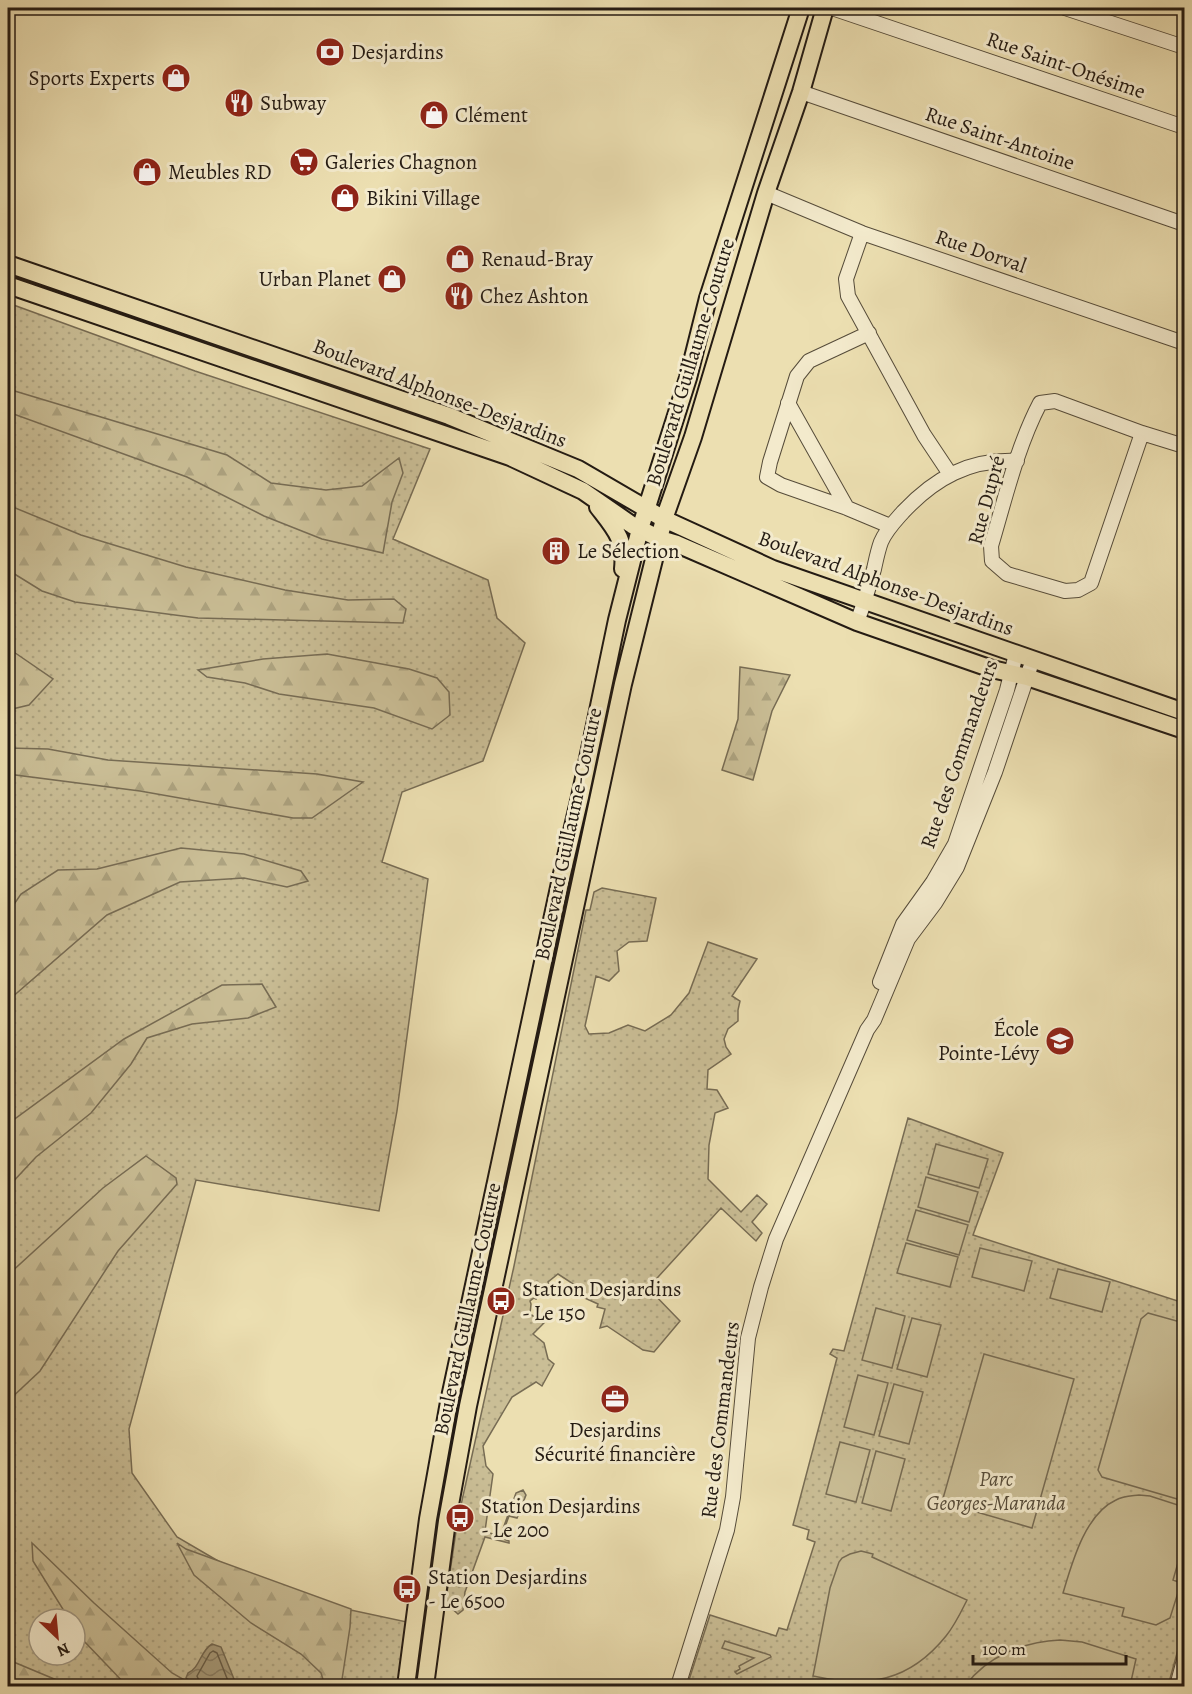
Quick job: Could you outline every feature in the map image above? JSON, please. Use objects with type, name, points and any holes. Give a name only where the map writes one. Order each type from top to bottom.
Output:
[{"type":"main road","name":"Boulevard Guillaume-Couture","points":[[406,1686],[428,1519],[449,1402],[617,620],[640,529],[688,378],[715,277],[801,8]]},
{"type":"main road","name":"Boulevard Guillaume-Couture","points":[[425,1686],[447,1521],[468,1406],[623,684],[664,519],[696,426],[766,193],[801,92],[825,8]]},
{"type":"main road","name":"Boulevard Alphonse-Desjardins","points":[[8,264],[449,416],[578,470],[664,519],[773,568],[1185,712]]},
{"type":"main road","name":"Boulevard Alphonse-Desjardins","points":[[8,285],[510,457],[583,491],[640,529],[660,539],[677,544],[857,622],[992,669],[1185,730]]},
{"type":"main road","points":[[583,491],[609,522],[622,545],[624,559],[617,620]]},
{"type":"street","name":"Rue Saint-Onésime","points":[[832,8],[1185,127]]},
{"type":"street","points":[[1065,8],[1185,47]]},
{"type":"street","name":"Rue Saint-Antoine","points":[[801,92],[1185,224]]},
{"type":"street","name":"Rue Dorval","points":[[766,193],[862,233],[1185,343]]},
{"type":"street","points":[[862,233],[846,279],[848,296],[924,435],[950,474]]},
{"type":"street","points":[[869,333],[809,361],[797,376],[767,477],[781,485],[890,526]]},
{"type":"street","name":"Rue Dupré","points":[[1055,401],[1142,433],[1091,583],[1078,590],[1065,591],[1007,574],[992,561],[991,546],[1017,461],[1040,403],[1055,401]]},
{"type":"street","points":[[788,403],[847,508]]},
{"type":"street","points":[[1142,433],[1185,446]]},
{"type":"street","points":[[857,622],[881,541],[890,526],[920,494],[950,474],[999,460],[1017,461]]},
{"type":"street","name":"Rue des Commandeurs","points":[[678,1686],[727,1530],[733,1497],[748,1338],[776,1239],[908,939],[935,903],[957,867],[995,772],[1019,676],[1016,654]]},
{"type":"street","name":"Rue des Commandeurs","points":[[1019,676],[1033,660]]},
{"type":"street","points":[[1177,1686],[1185,1660]]},
{"type":"green space","points":[[8,303],[195,371],[430,449],[393,539],[488,580],[497,618],[525,643],[483,761],[402,792],[382,862],[428,879],[397,1111],[379,1211],[196,1180],[129,1429],[132,1473],[177,1537],[225,1565],[318,1603],[407,1622],[399,1686],[8,1686]]},
{"type":"green space","points":[[8,389],[227,455],[271,483],[326,490],[362,486],[399,458],[403,473],[392,502],[383,553],[322,539],[264,516],[187,477],[8,412]]},
{"type":"green space","points":[[8,505],[81,535],[186,567],[285,590],[348,600],[394,599],[406,609],[403,623],[198,618],[75,602],[42,591],[8,570]]},
{"type":"green space","points":[[8,648],[53,679],[29,705],[8,710]]},
{"type":"green space","points":[[327,654],[409,669],[437,678],[449,692],[450,715],[432,729],[374,708],[279,694],[245,683],[207,677],[198,670],[263,659]]},
{"type":"green space","points":[[740,667],[790,675],[772,711],[753,780],[722,770],[738,719]]},
{"type":"green space","points":[[8,748],[48,749],[108,760],[317,774],[363,782],[312,818],[293,818],[140,791],[8,774]]},
{"type":"green space","points":[[181,848],[244,854],[301,871],[308,881],[287,887],[244,878],[180,882],[107,915],[8,1003],[8,913],[21,894],[58,870],[97,869]]},
{"type":"green space","points":[[602,888],[656,898],[647,941],[629,942],[617,951],[619,971],[609,981],[596,976],[585,1026],[589,1034],[609,1033],[628,1025],[645,1031],[671,1015],[689,993],[708,942],[757,959],[732,996],[740,1001],[738,1021],[728,1029],[724,1039],[731,1054],[708,1070],[707,1089],[717,1090],[728,1108],[715,1113],[709,1145],[708,1179],[741,1212],[757,1195],[767,1204],[752,1222],[762,1233],[756,1241],[721,1208],[648,1288],[680,1321],[654,1352],[643,1350],[607,1326],[600,1328],[605,1309],[597,1307],[598,1304],[576,1294],[578,1287],[558,1274],[548,1282],[550,1286],[536,1299],[530,1301],[530,1314],[544,1323],[533,1334],[544,1343],[548,1359],[554,1364],[542,1386],[536,1382],[512,1397],[483,1446],[486,1466],[493,1474],[485,1531],[500,1537],[516,1493],[523,1490],[526,1495],[517,1518],[509,1516],[501,1538],[509,1543],[485,1537],[465,1592],[463,1610],[458,1614],[449,1606],[446,1599],[457,1525],[463,1515],[459,1514],[514,1266],[586,910],[590,910],[594,892]]},
{"type":"green space","points":[[262,984],[276,1007],[248,1018],[192,1024],[147,1038],[131,1064],[91,1113],[36,1157],[8,1187],[8,1124],[124,1039],[222,985]]},
{"type":"green space","name":"Parc Georges-Maranda","points":[[908,1118],[1003,1153],[973,1235],[1184,1303],[1184,1628],[1168,1686],[687,1686],[710,1615],[776,1636],[779,1628],[787,1630],[815,1542],[807,1539],[809,1530],[793,1525],[837,1358],[830,1354],[833,1349],[844,1351]]},
{"type":"green space","points":[[936,1144],[988,1159],[979,1188],[928,1174]]},
{"type":"green space","points":[[146,1156],[176,1178],[177,1184],[118,1251],[40,1371],[8,1401],[8,1275],[103,1188]]},
{"type":"green space","points":[[926,1177],[978,1192],[969,1222],[918,1207]]},
{"type":"green space","points":[[916,1210],[968,1225],[959,1255],[907,1240]]},
{"type":"green space","points":[[906,1243],[958,1257],[950,1287],[897,1273]]},
{"type":"green space","points":[[980,1248],[1032,1261],[1024,1291],[972,1277]]},
{"type":"green space","points":[[1058,1269],[1110,1282],[1102,1312],[1050,1298]]},
{"type":"green space","points":[[876,1308],[905,1316],[892,1368],[862,1360]]},
{"type":"green space","points":[[1148,1313],[1184,1323],[1184,1501],[1102,1477],[1098,1470],[1141,1319]]},
{"type":"green space","points":[[912,1318],[941,1325],[927,1377],[897,1369]]},
{"type":"green space","points":[[984,1354],[1074,1379],[1032,1528],[942,1502]]},
{"type":"green space","points":[[858,1375],[888,1383],[874,1435],[844,1427]]},
{"type":"green space","points":[[894,1384],[923,1392],[909,1444],[879,1436]]},
{"type":"green space","points":[[840,1442],[870,1450],[856,1502],[826,1494]]},
{"type":"green space","points":[[876,1451],[905,1459],[891,1511],[862,1503]]},
{"type":"green space","points":[[1139,1495],[1150,1496],[1184,1507],[1184,1542],[1173,1580],[1181,1583],[1170,1618],[1156,1625],[1122,1616],[1124,1608],[1063,1593],[1081,1540],[1096,1516],[1116,1500]]},
{"type":"green space","points":[[32,1543],[172,1673],[195,1686],[127,1686],[87,1644],[87,1607],[62,1607],[33,1561]]},
{"type":"green space","points":[[177,1543],[186,1549],[351,1609],[341,1686],[325,1686],[321,1673],[301,1654],[251,1623],[194,1575]]},
{"type":"green space","points":[[861,1551],[873,1554],[872,1557],[967,1600],[946,1636],[932,1651],[902,1672],[869,1681],[833,1680],[813,1676],[830,1588],[839,1562],[850,1554]]},
{"type":"green space","points":[[725,1641],[771,1657],[737,1674],[735,1672],[740,1669],[739,1666],[754,1658],[722,1648]]},
{"type":"green space","points":[[1046,1641],[1082,1642],[1136,1659],[1130,1686],[965,1686],[984,1666],[1007,1652]]},
{"type":"green space","points":[[8,1658],[16,1663],[71,1686],[8,1686]]},
{"type":"water","points":[[212,1644],[221,1647],[236,1684],[233,1686],[198,1686],[186,1678]]},
{"type":"place","name":"Desjardins","points":[[330,52]]},
{"type":"place","name":"Sports Experts","points":[[176,78]]},
{"type":"place","name":"Subway","points":[[239,103]]},
{"type":"place","name":"Clément","points":[[434,115]]},
{"type":"place","name":"Galeries Chagnon","points":[[304,162]]},
{"type":"place","name":"Meubles RD","points":[[147,172]]},
{"type":"place","name":"Bikini Village","points":[[345,198]]},
{"type":"place","name":"Renaud-Bray","points":[[460,259]]},
{"type":"place","name":"Urban Planet","points":[[392,279]]},
{"type":"place","name":"Chez Ashton","points":[[459,296]]},
{"type":"place","name":"Le Sélection","points":[[556,551]]},
{"type":"place","name":"École Pointe-Lévy","points":[[1060,1041]]},
{"type":"place","name":"Station Desjardins - Le 150","points":[[501,1301]]},
{"type":"place","name":"Desjardins Sécurité financière","points":[[615,1399]]},
{"type":"place","name":"Station Desjardins - Le 200","points":[[460,1518]]},
{"type":"place","name":"Station Desjardins - Le 6500","points":[[407,1589]]}]
